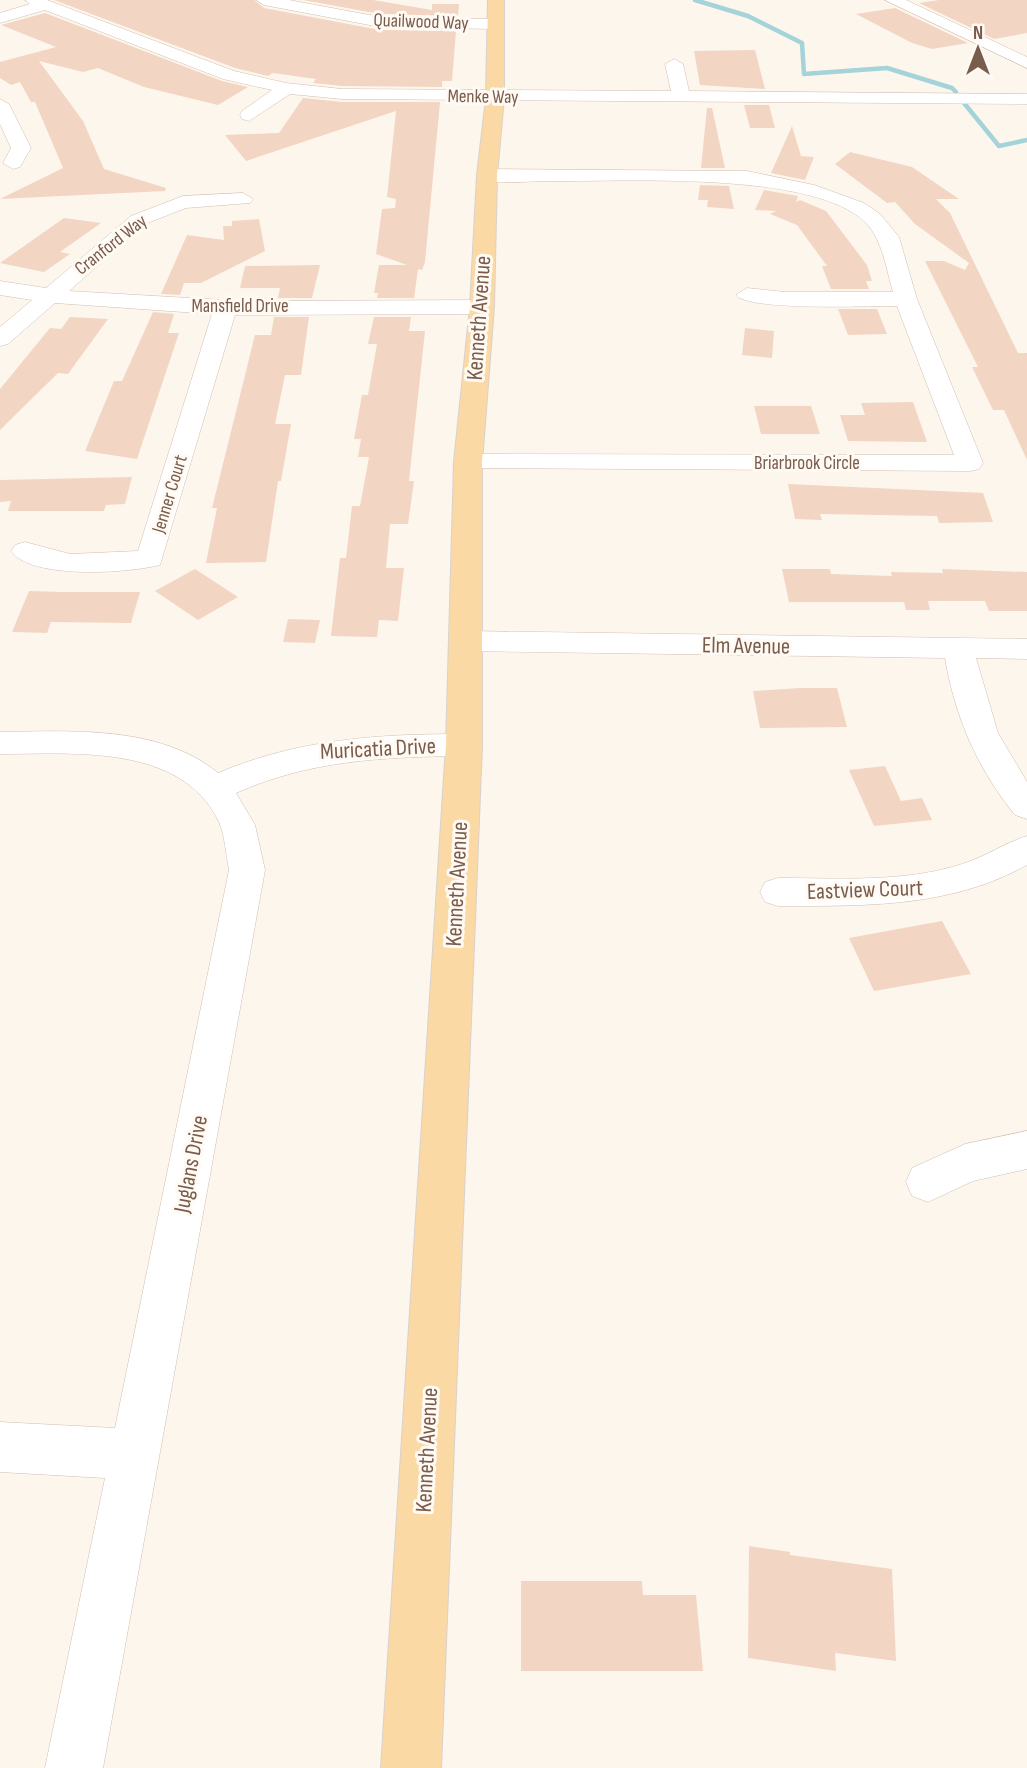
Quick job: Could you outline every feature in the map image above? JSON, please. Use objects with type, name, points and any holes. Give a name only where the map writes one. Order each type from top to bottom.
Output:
[{"type":"main road","name":"Kenneth Avenue","points":[[411,1768],[464,745],[468,462],[482,307],[487,174],[495,98],[496,12]]},
{"type":"street","name":"Quailwood Way","points":[[264,0],[380,22],[496,12]]},
{"type":"street","points":[[893,0],[1027,63]]},
{"type":"street","points":[[0,18],[39,3]]},
{"type":"street","name":"Menke Way","points":[[39,3],[206,67],[286,88],[372,96],[495,98],[1027,99]]},
{"type":"street","points":[[997,48],[1027,42]]},
{"type":"street","points":[[674,64],[681,98]]},
{"type":"street","points":[[249,115],[286,88]]},
{"type":"street","points":[[0,104],[22,148],[13,163]]},
{"type":"street","name":"Briarbrook Circle","points":[[468,462],[970,463],[906,299],[888,237],[873,218],[857,207],[821,193],[747,177],[487,174]]},
{"type":"street","name":"Cranford Way","points":[[0,339],[47,296],[145,216],[194,200],[243,199]]},
{"type":"street","name":"Mansfield Drive","points":[[0,288],[47,296],[121,303],[226,307],[482,307]]},
{"type":"street","points":[[747,295],[785,299],[906,299]]},
{"type":"street","name":"Jenner Court","points":[[25,551],[62,562],[150,559],[226,307]]},
{"type":"street","name":"Elm Avenue","points":[[465,641],[1027,649]]},
{"type":"street","points":[[959,649],[972,711],[988,751],[1004,778],[1027,806]]},
{"type":"street","name":"Juglans Drive","points":[[0,743],[121,746],[173,760],[215,788],[226,799],[245,839],[247,870],[74,1768]]},
{"type":"street","name":"Muricatia Drive","points":[[215,788],[253,770],[312,752],[375,746],[464,745]]},
{"type":"street","name":"Eastview Court","points":[[778,892],[889,892],[934,887],[992,869],[1027,849]]},
{"type":"street","points":[[928,1182],[965,1163],[1027,1150]]},
{"type":"street","points":[[0,1447],[135,1454]]},
{"type":"building","points":[[54,0],[254,0],[264,8],[380,30],[456,31],[452,81],[442,81],[442,87],[342,86],[313,83],[316,79],[273,73],[268,76],[235,68]]},
{"type":"building","points":[[303,0],[373,0],[432,10],[432,4],[459,4],[458,16],[380,14]]},
{"type":"building","points":[[939,0],[1027,0],[1027,33],[994,39],[919,3]]},
{"type":"building","points":[[895,8],[968,43],[932,49],[912,43],[856,14]]},
{"type":"building","points":[[45,13],[222,81],[248,87],[218,105],[144,87],[98,68],[83,72],[39,61],[83,121],[104,169],[166,188],[165,191],[0,199],[63,168],[35,102],[31,102],[20,82],[11,85],[0,78],[0,62],[56,47],[1,25]]},
{"type":"building","points":[[755,50],[765,89],[700,85],[694,51]]},
{"type":"building","points":[[303,98],[342,102],[440,102],[425,262],[422,270],[418,269],[414,298],[377,298],[378,293],[374,293],[379,265],[407,265],[376,254],[382,209],[395,208],[396,199],[387,197],[396,111],[246,161],[225,135],[279,133]]},
{"type":"building","points":[[744,105],[769,105],[775,128],[750,128]]},
{"type":"building","points":[[707,108],[712,108],[725,168],[701,168]]},
{"type":"building","points":[[792,126],[801,156],[814,157],[805,180],[771,173]]},
{"type":"building","points":[[850,152],[912,167],[959,199],[936,199],[950,213],[1018,353],[1027,353],[1027,460],[1004,410],[993,410],[972,367],[978,367],[925,261],[944,261],[965,270],[969,263],[915,224],[895,202],[887,203],[835,164]]},
{"type":"building","points":[[700,185],[729,186],[734,209],[707,207],[708,200],[698,200]]},
{"type":"building","points":[[764,190],[798,196],[796,202],[800,200],[826,211],[867,265],[872,281],[866,281],[869,289],[831,289],[822,266],[827,266],[797,225],[770,214],[776,211],[755,210]]},
{"type":"building","points":[[64,218],[101,223],[60,252],[70,254],[44,272],[0,263]]},
{"type":"building","points":[[259,219],[265,251],[201,283],[184,283],[180,295],[161,294],[187,235],[224,240],[223,226],[232,226],[232,221]]},
{"type":"building","points":[[320,265],[312,298],[278,298],[280,288],[240,288],[245,266]]},
{"type":"building","points":[[838,309],[877,309],[887,334],[848,335]]},
{"type":"building","points":[[153,312],[174,314],[168,333],[179,333],[137,459],[85,451],[114,381],[122,381]]},
{"type":"building","points":[[70,317],[108,319],[68,374],[58,373],[0,430],[0,389],[50,328],[61,329]]},
{"type":"building","points":[[274,317],[309,317],[301,375],[285,375],[275,424],[291,424],[281,481],[278,481],[266,562],[206,563],[217,508],[212,508],[255,335],[271,335]]},
{"type":"building","points":[[374,317],[411,317],[409,331],[425,331],[409,481],[414,481],[408,524],[390,524],[386,568],[404,568],[398,621],[379,620],[377,637],[331,636],[340,558],[346,558],[352,506],[360,506],[369,457],[358,457],[361,439],[354,439],[362,395],[368,395],[377,344],[368,344]]},
{"type":"building","points":[[745,328],[774,331],[772,358],[742,355]]},
{"type":"building","points":[[913,402],[927,442],[848,441],[840,415],[865,415],[861,403]]},
{"type":"building","points":[[754,406],[811,406],[820,434],[761,434]]},
{"type":"building","points":[[132,477],[125,504],[106,505],[104,511],[8,511],[11,501],[0,502],[0,480]]},
{"type":"building","points":[[788,484],[983,493],[993,522],[939,523],[937,516],[820,514],[822,520],[795,519]]},
{"type":"building","points":[[195,569],[238,597],[198,620],[155,591]]},
{"type":"building","points":[[782,569],[830,569],[831,574],[892,576],[891,572],[943,573],[942,569],[1027,572],[1027,611],[989,611],[985,601],[928,601],[930,610],[906,610],[904,602],[789,602]]},
{"type":"building","points":[[29,591],[140,592],[131,623],[51,622],[47,633],[12,632]]},
{"type":"building","points":[[288,619],[320,620],[315,643],[283,642]]},
{"type":"building","points":[[837,688],[847,727],[760,728],[753,691]]},
{"type":"building","points":[[885,766],[901,801],[922,798],[932,820],[874,826],[849,770]]},
{"type":"building","points":[[942,921],[971,974],[874,991],[849,938]]},
{"type":"building","points":[[749,1546],[790,1552],[790,1555],[892,1569],[896,1661],[835,1653],[836,1671],[748,1658]]},
{"type":"building","points":[[521,1581],[642,1581],[643,1595],[696,1595],[703,1671],[521,1671]]},
{"type":"waterway","points":[[695,0],[748,16],[802,43],[804,74],[887,68],[952,88],[956,92]]},
{"type":"waterway","points":[[964,103],[999,146],[1027,140]]}]
